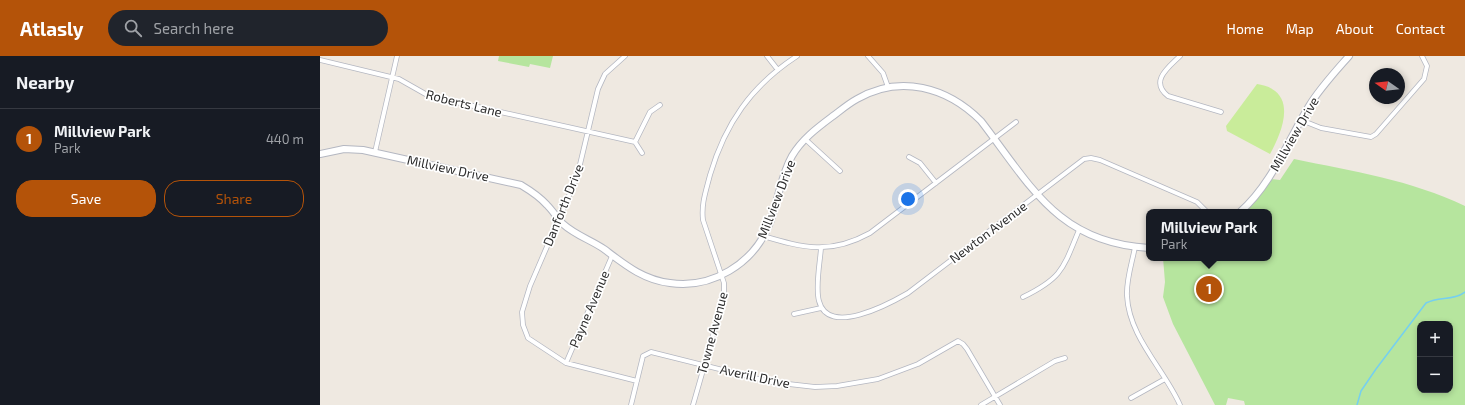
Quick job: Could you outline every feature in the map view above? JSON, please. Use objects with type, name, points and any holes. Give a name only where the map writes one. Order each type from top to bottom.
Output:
[{"type":"street","points":[[376,152],[396,56]]},
{"type":"street","name":"Danforth Drive","points":[[566,363],[528,338],[522,325],[522,312],[530,286],[577,177],[598,90],[604,74],[625,56]]},
{"type":"street","points":[[767,56],[778,70]]},
{"type":"street","name":"Towne Avenue","points":[[693,405],[724,297],[724,283],[722,275],[703,220],[703,202],[714,164],[727,130],[744,103],[778,70],[797,56]]},
{"type":"street","points":[[868,56],[883,73],[888,87]]},
{"type":"street","points":[[1180,56],[1164,70],[1160,87],[1168,96],[1221,112]]},
{"type":"street","name":"Millview Drive","points":[[1243,209],[1257,194],[1272,172],[1320,89],[1349,56]]},
{"type":"street","points":[[1301,120],[1321,128],[1371,137],[1376,134],[1424,79],[1427,66],[1422,56]]},
{"type":"street","name":"Roberts Lane","points":[[320,60],[392,77],[403,81],[429,96],[635,142]]},
{"type":"street","name":"Millview Drive","points":[[320,154],[344,149],[376,152],[521,185],[540,197],[559,220],[572,232],[598,246],[640,274],[669,283],[697,283],[722,275],[743,262],[763,236],[769,224],[786,168],[805,139],[858,98],[888,87],[921,87],[950,96],[970,109],[1053,212],[1079,230],[1106,242],[1146,248]]},
{"type":"street","points":[[642,153],[635,142],[650,112],[660,105]]},
{"type":"street","points":[[763,236],[796,246],[821,248],[847,244],[870,233],[1016,122]]},
{"type":"street","points":[[805,139],[840,171]]},
{"type":"street","points":[[909,157],[920,162],[936,183]]},
{"type":"street","name":"Newton Avenue","points":[[821,308],[830,316],[843,318],[864,313],[895,301],[908,293],[1079,162],[1091,158],[1100,160],[1197,202],[1204,209]]},
{"type":"street","points":[[1023,297],[1046,285],[1059,273],[1065,264],[1079,230]]},
{"type":"street","points":[[1135,247],[1127,294],[1130,316],[1180,405]]},
{"type":"street","points":[[794,314],[821,308],[818,300],[821,248]]},
{"type":"street","name":"Payne Avenue","points":[[566,363],[612,256]]},
{"type":"street","name":"Averill Drive","points":[[637,381],[642,360],[646,353],[657,352],[771,382],[815,387],[837,386],[866,382],[898,372],[938,354],[952,343],[958,341],[963,344],[995,397]]},
{"type":"street","points":[[981,405],[1055,361],[1065,358]]},
{"type":"street","points":[[566,363],[637,381],[631,405]]},
{"type":"street","points":[[1130,398],[1165,379]]},
{"type":"street","points":[[995,397],[1000,405]]},
{"type":"green space","points":[[499,56],[553,56],[550,68],[530,64],[529,67],[498,61]]},
{"type":"green space","points":[[1257,84],[1267,86],[1272,89],[1279,95],[1283,102],[1284,111],[1281,129],[1270,154],[1227,131],[1226,126]]},
{"type":"green space","points":[[1294,159],[1381,177],[1424,189],[1465,206],[1465,405],[1245,405],[1244,401],[1228,398],[1226,405],[1215,405],[1173,324],[1163,297],[1165,282],[1163,261],[1272,261],[1272,209],[1245,209],[1271,179],[1280,180]]},
{"type":"waterway","points":[[1357,405],[1361,391],[1426,303],[1456,297],[1465,292]]},
{"type":"place","name":"Millview Park","points":[[1209,289]]}]
